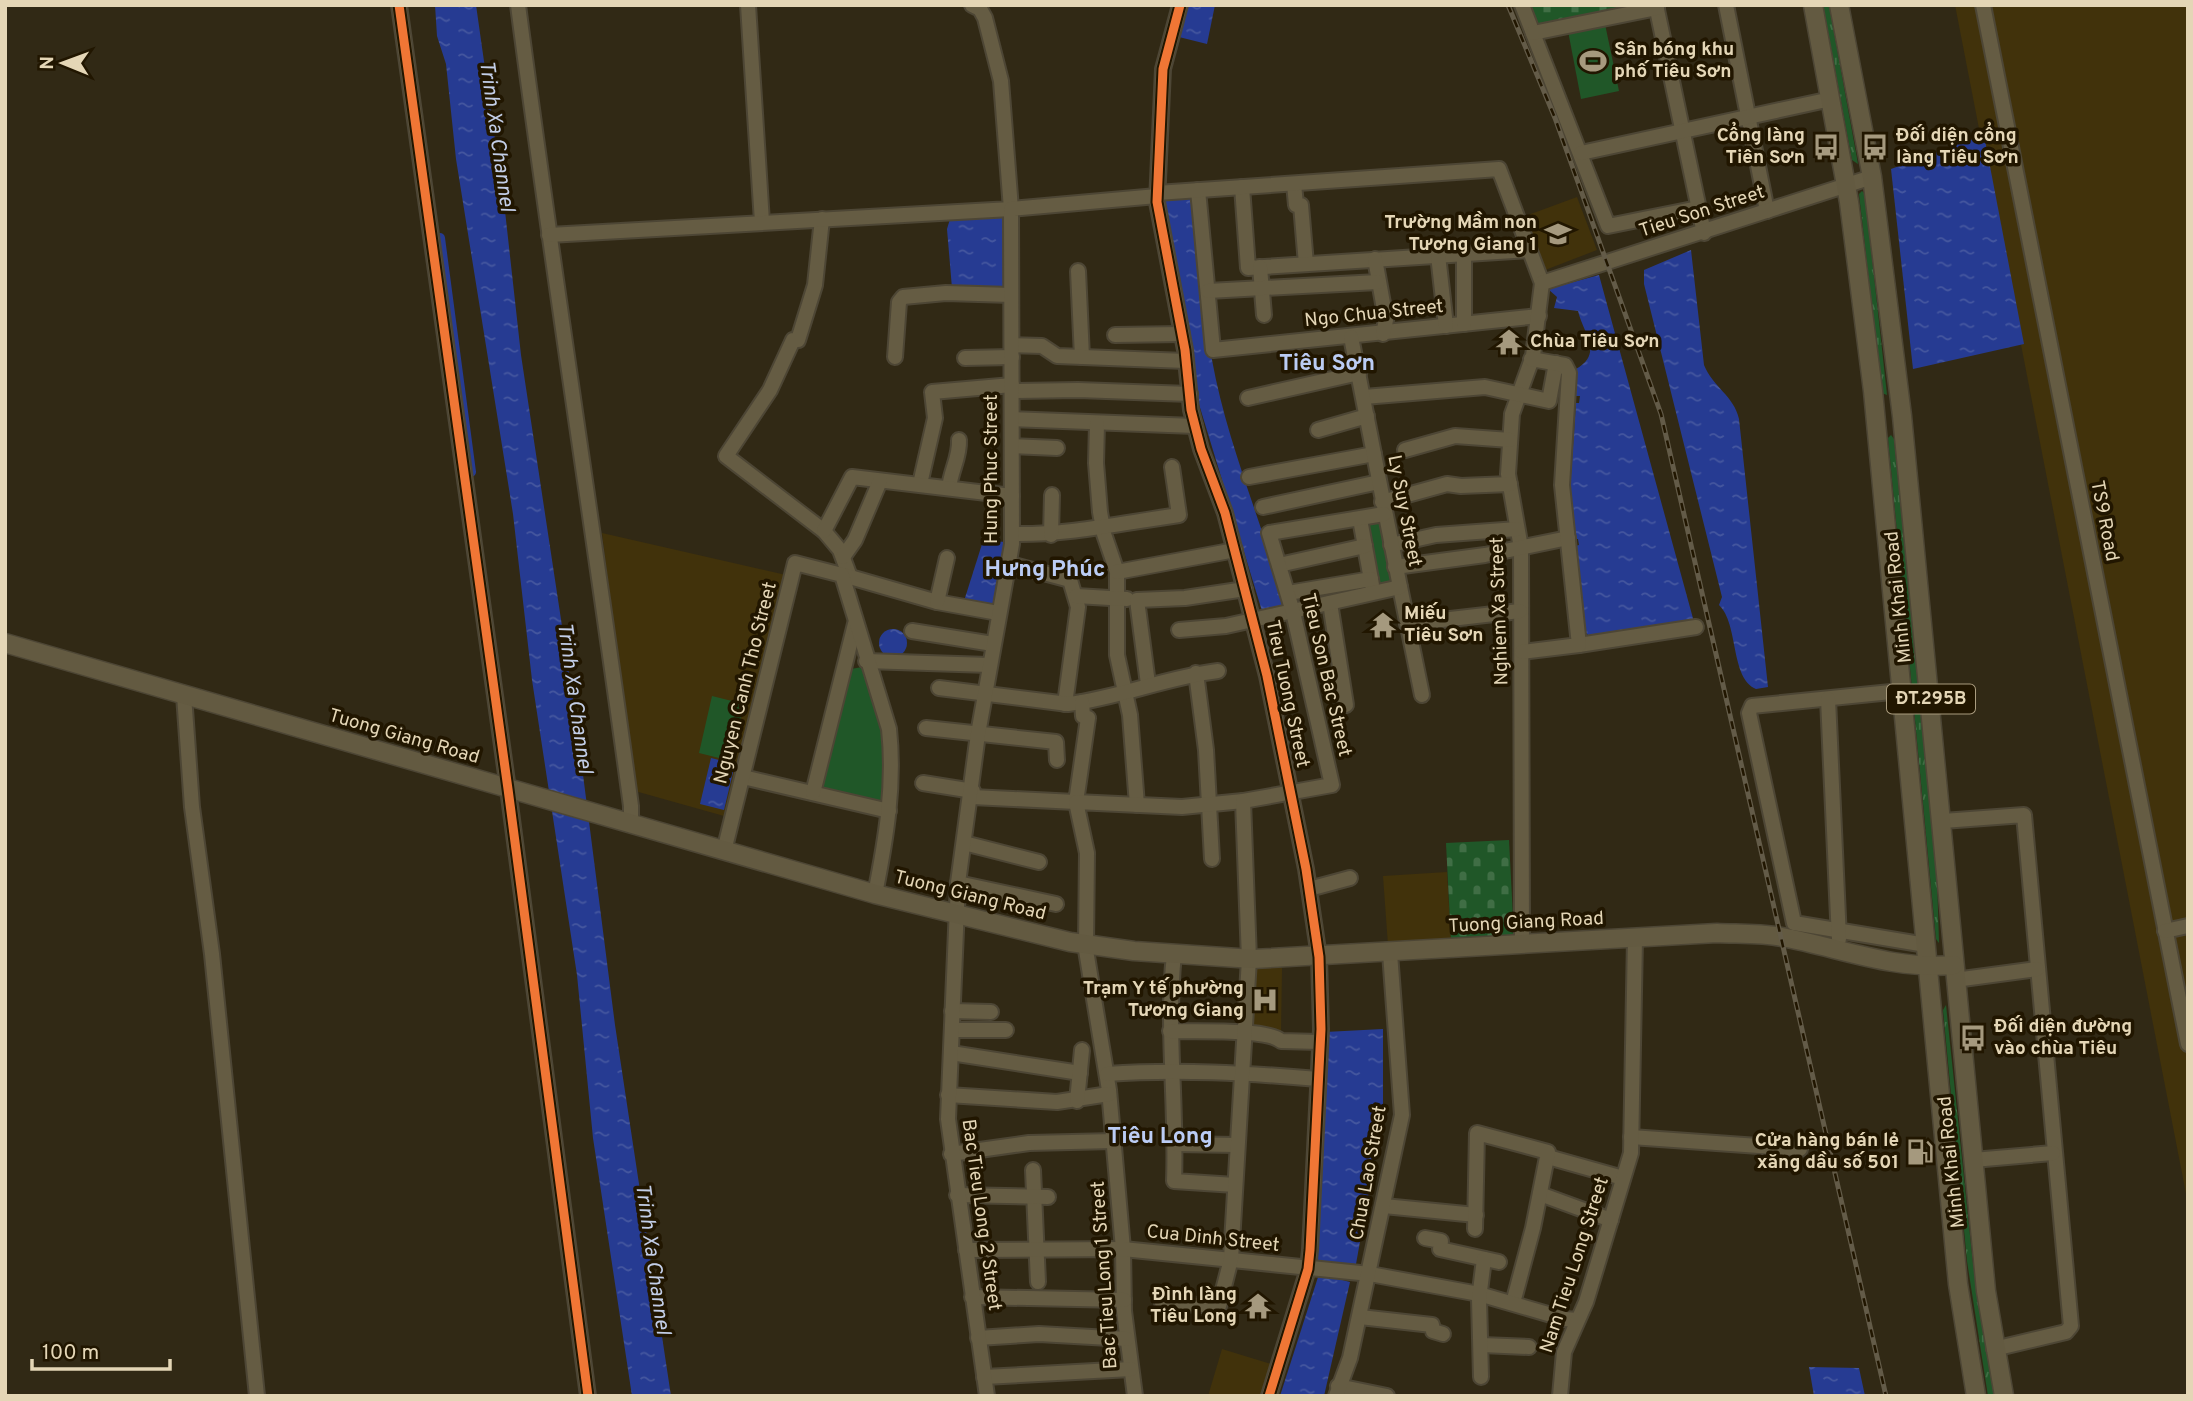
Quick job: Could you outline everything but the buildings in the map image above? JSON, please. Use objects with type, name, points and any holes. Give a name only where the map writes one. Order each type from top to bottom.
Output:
[{"type":"main road","name":"Minh Khai Road","points":[[1813,5],[1846,185],[1876,418],[1958,1284],[1976,1396]]},
{"type":"main road","name":"Minh Khai Road","points":[[1839,5],[1872,177],[1902,416],[1943,821],[1973,1160],[1994,1349],[2004,1396]]},
{"type":"main road","points":[[1876,418],[1902,416]]},
{"type":"main road","name":"Tuong Giang Road","points":[[5,643],[875,894],[1085,944],[1250,959],[1717,933],[1781,937],[1871,960],[1955,972]]},
{"type":"street","points":[[399,5],[508,789],[588,1396]]},
{"type":"street","points":[[518,5],[549,235],[586,474],[631,806],[631,824]]},
{"type":"street","points":[[748,5],[762,222]]},
{"type":"street","name":"Hung Phuc Street","points":[[956,913],[978,734],[998,613],[1010,564],[1012,534],[1011,209],[1000,81],[985,18],[980,9],[972,5]]},
{"type":"street","name":"Tieu Tuong Street","points":[[1180,5],[1163,69],[1157,195],[1182,334],[1195,426],[1235,550],[1253,618],[1309,889],[1319,957],[1320,1042],[1308,1269],[1269,1396]]},
{"type":"street","points":[[1522,5],[1608,226],[1698,208]]},
{"type":"street","points":[[1727,5],[1767,211]]},
{"type":"street","name":"TS9 Road","points":[[1983,5],[2188,1044]]},
{"type":"street","points":[[1533,33],[1656,7],[1703,233]]},
{"type":"street","points":[[1581,153],[1831,99]]},
{"type":"street","name":"Nghiem Xa Street","points":[[1157,195],[1499,169],[1542,284],[1531,359],[1517,395],[1510,440],[1510,484],[1521,548],[1522,944]]},
{"type":"street","name":"Tieu Son Street","points":[[1542,284],[1872,177]]},
{"type":"street","points":[[1294,184],[1296,205],[1301,205],[1306,264]]},
{"type":"street","points":[[1242,187],[1248,268],[1528,250]]},
{"type":"street","points":[[1198,190],[1208,291],[1378,282]]},
{"type":"street","points":[[549,235],[1011,209],[1157,195]]},
{"type":"street","points":[[822,219],[815,285],[798,340],[793,340],[770,390],[726,456],[824,531],[843,557],[855,624],[889,729],[892,773],[889,811],[875,894]]},
{"type":"street","points":[[1464,254],[1464,324]]},
{"type":"street","points":[[1438,255],[1446,326]]},
{"type":"street","points":[[1375,259],[1386,320],[1383,334]]},
{"type":"street","points":[[1260,267],[1264,315]]},
{"type":"street","points":[[1078,271],[1082,357]]},
{"type":"street","name":"Ngo Chua Street","points":[[1208,291],[1213,350],[1539,316]]},
{"type":"street","points":[[895,357],[899,302],[903,297],[946,293],[1011,295]]},
{"type":"street","points":[[1115,335],[1182,334]]},
{"type":"street","name":"Ly Suy Street","points":[[1179,630],[1219,627],[1293,612],[1330,603],[1372,586],[1400,587],[1351,337]]},
{"type":"street","points":[[965,358],[1042,346],[1049,348],[1052,355],[1186,362]]},
{"type":"street","points":[[1531,359],[1567,366],[1570,376],[1562,485],[1578,645]]},
{"type":"street","points":[[1364,397],[1485,387],[1549,401],[1556,363]]},
{"type":"street","points":[[1248,398],[1359,373]]},
{"type":"street","points":[[920,484],[935,418],[936,404],[932,392],[1012,388],[1190,394]]},
{"type":"street","points":[[1318,430],[1367,416]]},
{"type":"street","points":[[1012,419],[1195,426]]},
{"type":"street","points":[[1097,424],[1096,463],[1103,529],[1117,572],[1117,655],[1126,690],[1137,805]]},
{"type":"street","points":[[1405,450],[1455,436],[1510,440]]},
{"type":"street","points":[[949,488],[951,471],[959,455],[959,440]]},
{"type":"street","points":[[1013,446],[1057,448]]},
{"type":"street","points":[[1249,477],[1374,454]]},
{"type":"street","points":[[1012,534],[1051,535],[1179,515],[1172,467]]},
{"type":"street","points":[[824,531],[852,477],[1012,496]]},
{"type":"street","points":[[843,557],[855,540],[880,481]]},
{"type":"street","points":[[1263,507],[1379,482]]},
{"type":"street","points":[[1288,593],[1372,586],[1360,519],[1447,484],[1510,484]]},
{"type":"street","points":[[1051,535],[1052,495]]},
{"type":"street","name":"Tieu Son Bac Street","points":[[1290,793],[1332,785],[1293,612],[1269,533],[1360,519]]},
{"type":"street","points":[[1391,545],[1436,535],[1517,529]]},
{"type":"street","points":[[1395,567],[1568,538]]},
{"type":"street","points":[[1279,565],[1365,546]]},
{"type":"street","points":[[1117,572],[1235,550]]},
{"type":"street","points":[[937,602],[947,558]]},
{"type":"street","name":"Nguyen Canh Tho Street","points":[[724,851],[795,563],[846,576]]},
{"type":"street","points":[[1010,564],[1070,580],[1078,607],[1065,704]]},
{"type":"street","points":[[846,576],[937,602],[998,613]]},
{"type":"street","points":[[1400,587],[1422,695]]},
{"type":"street","points":[[1076,596],[1138,600],[1185,598],[1245,589]]},
{"type":"street","points":[[1138,600],[1148,684]]},
{"type":"street","points":[[1330,603],[1346,705]]},
{"type":"street","points":[[1407,624],[1520,611]]},
{"type":"street","points":[[813,793],[855,624]]},
{"type":"street","points":[[1522,652],[1696,627]]},
{"type":"street","points":[[912,631],[940,642],[993,644]]},
{"type":"street","points":[[866,661],[989,665]]},
{"type":"street","points":[[939,688],[1065,704],[1218,670]]},
{"type":"street","points":[[1196,673],[1210,805],[1212,859]]},
{"type":"street","points":[[1901,691],[1752,706],[1749,713],[1794,923],[1926,945]]},
{"type":"street","points":[[184,695],[191,807],[212,954],[257,1396]]},
{"type":"street","points":[[1828,699],[1840,931],[1838,951]]},
{"type":"street","points":[[1076,802],[1088,718],[1083,716],[1082,702]]},
{"type":"street","points":[[926,728],[1056,742],[1057,760]]},
{"type":"street","points":[[743,777],[889,811]]},
{"type":"street","points":[[923,783],[972,794],[1137,805],[1210,805],[1290,793]]},
{"type":"street","name":"Bac Tieu Long 1 Street","points":[[1076,802],[1087,853],[1085,944],[1107,1074],[1123,1249],[1127,1339],[1135,1396]]},
{"type":"street","points":[[1162,1303],[1219,1306],[1231,1259],[1250,959],[1244,802]]},
{"type":"street","points":[[1943,821],[2024,815],[2071,1326],[2066,1332],[1994,1349]]},
{"type":"street","points":[[964,843],[1039,862]]},
{"type":"street","points":[[1309,889],[1350,878]]},
{"type":"street","points":[[958,883],[1056,904]]},
{"type":"street","name":"Bac Tieu Long 2 Street","points":[[956,913],[948,1095],[951,1154],[987,1396]]},
{"type":"street","points":[[2165,931],[2188,926]]},
{"type":"street","name":"Nam Tieu Long Street","points":[[1560,1396],[1564,1352],[1586,1303],[1623,1178],[1631,1137],[1635,938]]},
{"type":"street","name":"Chua Lao Street","points":[[1337,1391],[1350,1358],[1360,1317],[1402,1115],[1390,953]]},
{"type":"street","points":[[1174,954],[1170,1031],[1174,1181],[1235,1185]]},
{"type":"street","points":[[1955,972],[2037,970]]},
{"type":"street","points":[[952,1011],[991,1012]]},
{"type":"street","points":[[952,1030],[1006,1030]]},
{"type":"street","points":[[1170,1031],[1276,1036],[1281,1041],[1320,1042]]},
{"type":"street","points":[[1077,1101],[1082,1050]]},
{"type":"street","points":[[951,1053],[1080,1073]]},
{"type":"street","points":[[1107,1074],[1242,1072],[1318,1079]]},
{"type":"street","points":[[948,1095],[1077,1101],[1109,1094]]},
{"type":"street","points":[[1384,1206],[1475,1222],[1477,1133],[1548,1152],[1513,1303]]},
{"type":"street","points":[[1631,1137],[1800,1149]]},
{"type":"street","points":[[951,1154],[1029,1143],[1114,1141]]},
{"type":"street","points":[[1175,1144],[1237,1145]]},
{"type":"street","points":[[1973,1160],[2053,1153]]},
{"type":"street","points":[[1548,1157],[1623,1178]]},
{"type":"street","points":[[1033,1170],[1042,1197],[1038,1282]]},
{"type":"street","points":[[1540,1194],[1611,1220]]},
{"type":"street","points":[[957,1195],[1042,1197]]},
{"type":"street","points":[[1425,1238],[1441,1241],[1440,1249],[1492,1260],[1479,1294],[1481,1377]]},
{"type":"street","name":"Cua Dinh Street","points":[[966,1250],[1123,1249],[1370,1274],[1479,1294],[1565,1319],[1577,1320]]},
{"type":"street","points":[[972,1297],[1124,1300]]},
{"type":"street","points":[[1360,1317],[1432,1325],[1433,1331],[1443,1334]]},
{"type":"street","points":[[978,1338],[1039,1334],[1127,1339]]},
{"type":"street","points":[[1482,1345],[1529,1347]]},
{"type":"street","points":[[984,1377],[1131,1369]]},
{"type":"street","points":[[1337,1391],[1387,1396]]},
{"type":"shaded area","points":[[1955,5],[2188,5],[2188,1204]]},
{"type":"shaded area","name":"Trường Mầm non Tương Giang 1","points":[[1577,197],[1597,250],[1540,272],[1520,218]]},
{"type":"shaded area","points":[[602,533],[786,575],[724,816],[635,791]]},
{"type":"shaded area","points":[[1447,872],[1451,941],[1388,945],[1383,876]]},
{"type":"shaded area","name":"Trạm Y tế phường Tương Giang","points":[[1251,968],[1282,968],[1281,1034],[1245,1032]]},
{"type":"shaded area","points":[[1222,1349],[1271,1364],[1262,1396],[1208,1396]]},
{"type":"green space","points":[[1528,5],[1645,5],[1536,26]]},
{"type":"green space","points":[[1823,5],[1829,5],[1858,164],[1852,160]]},
{"type":"green space","name":"Sân bóng khu phố Tiêu Sơn","points":[[1605,24],[1619,91],[1581,99],[1568,31]]},
{"type":"green space","points":[[1862,191],[1865,194],[1887,395],[1882,393],[1859,194]]},
{"type":"green space","points":[[1891,435],[1894,439],[1937,878],[1939,943],[1936,939],[1888,438]]},
{"type":"green space","points":[[1383,517],[1395,584],[1378,589],[1362,520]]},
{"type":"green space","points":[[862,667],[875,694],[884,734],[886,774],[879,803],[823,788],[845,677],[851,669]]},
{"type":"green space","points":[[712,696],[744,704],[731,761],[699,753]]},
{"type":"green space","points":[[1509,840],[1514,937],[1451,941],[1446,843]]},
{"type":"green space","points":[[1946,1005],[1973,1264],[1994,1396],[1988,1396],[1967,1261],[1943,1010]]},
{"type":"water","name":"Trinh Xa Channel","points":[[435,5],[476,5],[504,202],[521,355],[575,712],[615,1025],[671,1396],[632,1396],[593,1138],[577,975],[532,680],[513,514],[456,159],[446,64],[437,36]]},
{"type":"water","points":[[1187,5],[1215,5],[1207,44],[1179,37]]},
{"type":"water","points":[[1984,135],[2024,344],[1913,369],[1891,169]]},
{"type":"water","points":[[1196,194],[1207,319],[1218,391],[1284,602],[1283,606],[1262,611],[1198,401],[1191,339],[1165,201],[1165,195]]},
{"type":"water","points":[[1005,216],[1007,288],[952,288],[947,229],[950,219]]},
{"type":"water","points":[[1691,250],[1704,365],[1733,404],[1739,419],[1768,687],[1756,689],[1742,674],[1730,625],[1719,605],[1722,597],[1644,284],[1644,270]]},
{"type":"water","points":[[1599,275],[1694,622],[1590,637],[1584,631],[1575,546],[1579,545],[1578,539],[1574,539],[1570,490],[1576,403],[1579,403],[1580,396],[1576,396],[1576,369],[1589,356],[1590,349],[1578,311],[1554,308],[1557,297],[1548,289]]},
{"type":"water","points":[[983,541],[1009,542],[997,609],[964,601]]},
{"type":"water","points":[[893,629],[903,633],[907,643],[903,653],[893,657],[883,653],[879,643],[883,633]]},
{"type":"water","points":[[711,758],[735,764],[724,810],[700,804]]},
{"type":"water","points":[[1383,1029],[1383,1113],[1356,1264],[1319,1262],[1314,1259],[1325,1032]]},
{"type":"water","points":[[1319,1274],[1350,1282],[1324,1396],[1280,1396]]},
{"type":"water","points":[[1809,1367],[1859,1368],[1865,1396],[1814,1396]]},
{"type":"waterway","points":[[440,238],[471,472]]},
{"type":"railway","points":[[1508,5],[1555,118],[1661,414],[1886,1396]]},
{"type":"cycle path","points":[[399,5],[508,789],[588,1396]]},
{"type":"cycle path","points":[[1180,5],[1163,69],[1157,202],[1185,350],[1191,410],[1201,449],[1225,513],[1267,676],[1306,869],[1319,957],[1321,1029],[1308,1269],[1269,1396]]},
{"type":"place","name":"Sân bóng khu phố Tiêu Sơn","points":[[1593,61]]},
{"type":"place","name":"Cổng làng Tiên Sơn","points":[[1826,147]]},
{"type":"place","name":"Đối diện cổng làng Tiêu Sơn","points":[[1875,147]]},
{"type":"place","name":"Trường Mầm non Tương Giang 1","points":[[1558,234]]},
{"type":"place","name":"Chùa Tiêu Sơn","points":[[1509,342]]},
{"type":"place","name":"Miếu Tiêu Sơn","points":[[1383,625]]},
{"type":"place","name":"Trạm Y tế phường Tương Giang","points":[[1265,1000]]},
{"type":"place","name":"Đối diện đường vào chùa Tiêu","points":[[1973,1038]]},
{"type":"place","name":"Cửa hàng bán lẻ xăng dầu số 501","points":[[1920,1152]]},
{"type":"place","name":"Đình làng Tiêu Long","points":[[1258,1306]]},
{"type":"district","name":"Tiêu Sơn","points":[[1327,364]]},
{"type":"district","name":"Hưng Phúc","points":[[1045,570]]},
{"type":"district","name":"Tiêu Long","points":[[1160,1137]]}]
